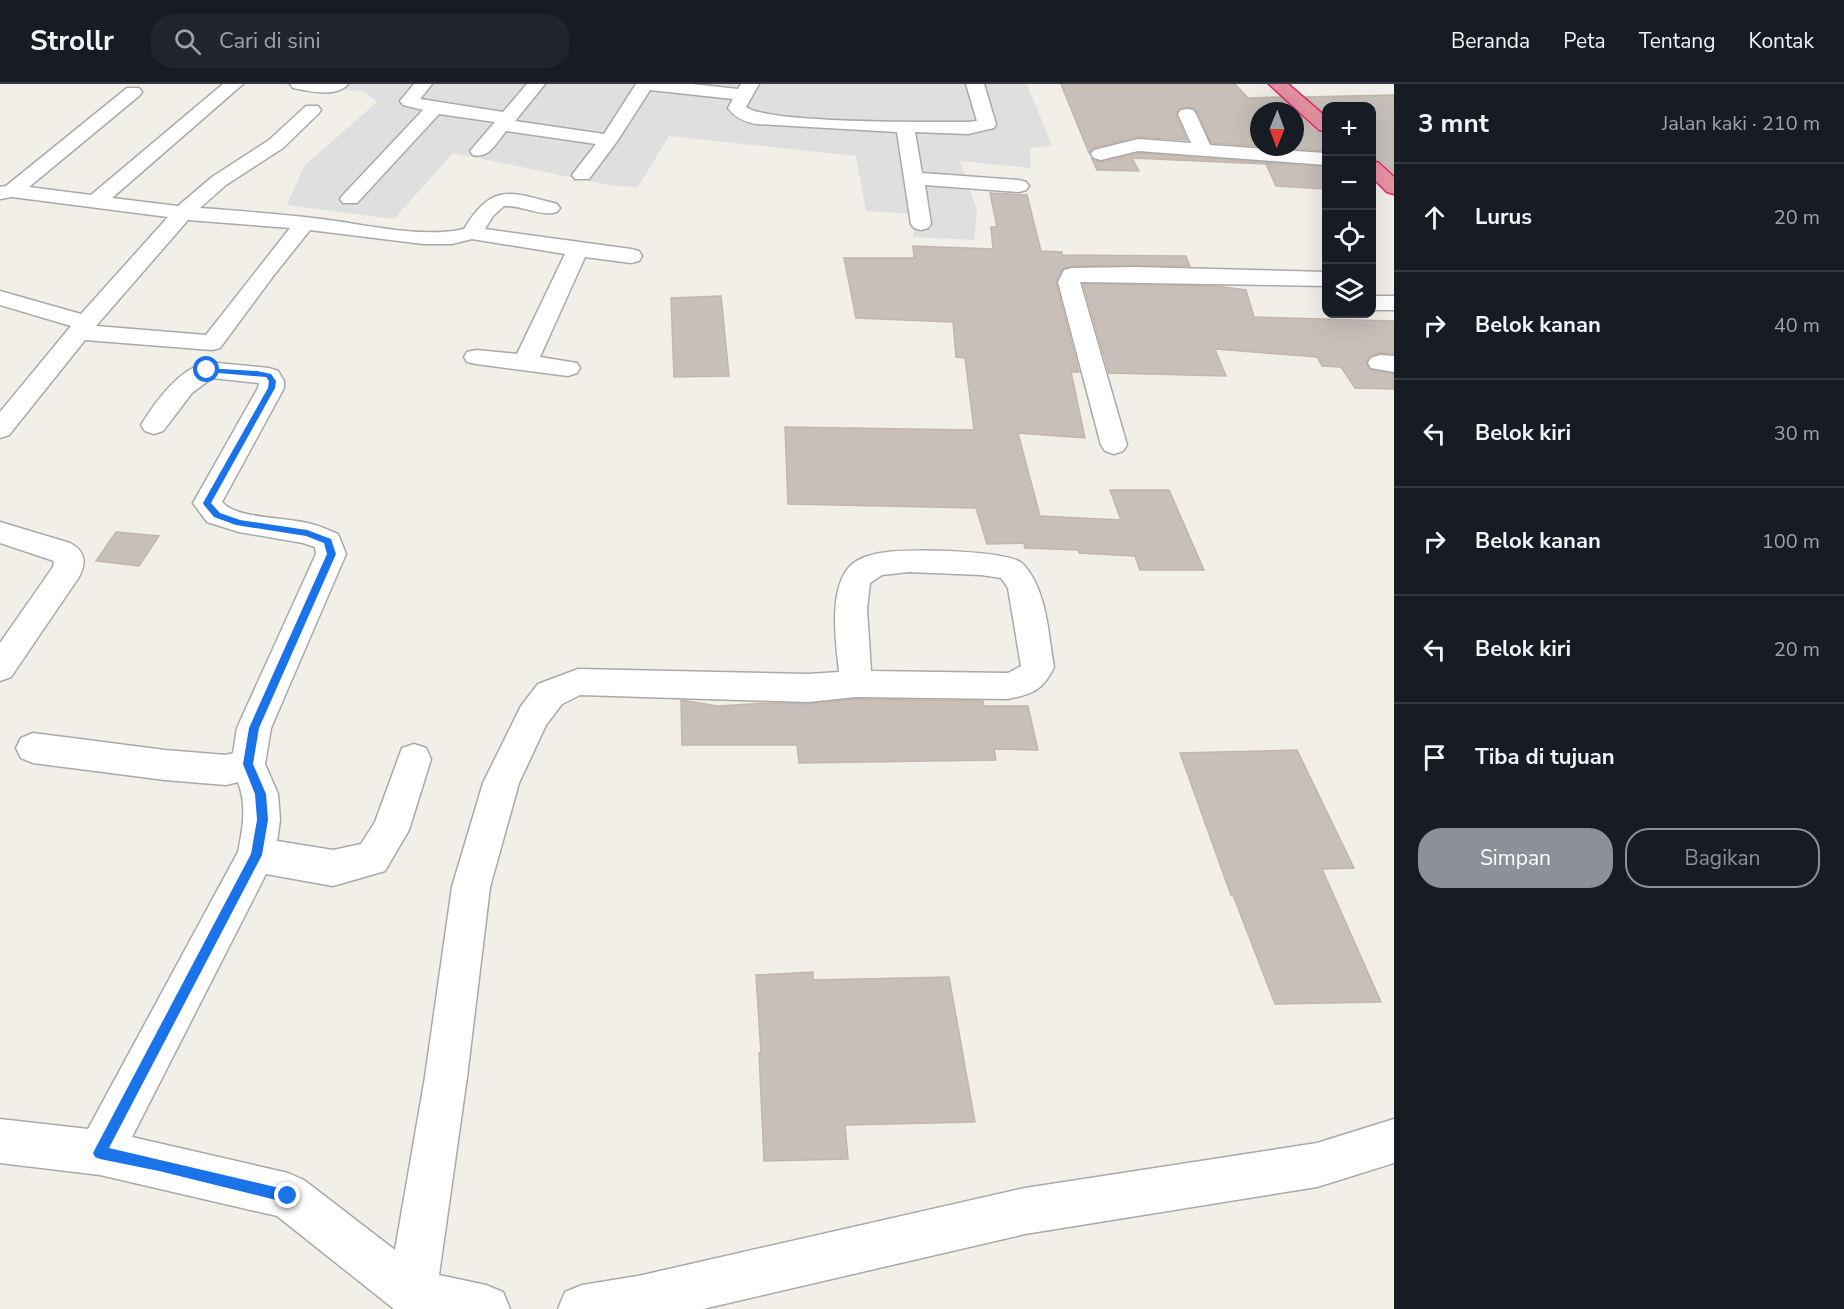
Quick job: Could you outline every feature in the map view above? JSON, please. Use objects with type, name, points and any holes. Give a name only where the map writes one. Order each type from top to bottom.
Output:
[{"type":"highway","points":[[1278,84],[1322,122]]},
{"type":"highway","points":[[1376,172],[1394,188]]},
{"type":"street","points":[[96,201],[234,84]]},
{"type":"street","points":[[299,84],[336,87],[339,84]]},
{"type":"street","points":[[423,84],[409,101],[505,122],[609,140]]},
{"type":"street","points":[[480,151],[536,84]]},
{"type":"street","points":[[582,175],[609,140],[645,84],[747,89],[737,108],[742,113],[756,118],[843,125],[968,128],[987,124],[975,84]]},
{"type":"street","points":[[6,192],[133,92]]},
{"type":"street","points":[[350,199],[435,108]]},
{"type":"street","points":[[0,429],[82,327],[183,213],[219,181],[276,144],[312,110]]},
{"type":"street","points":[[1187,114],[1203,149]]},
{"type":"street","points":[[905,126],[921,224]]},
{"type":"street","points":[[1101,154],[1137,145],[1322,159]]},
{"type":"street","points":[[913,178],[1019,186]]},
{"type":"street","points":[[6,192],[423,238],[452,237],[472,233],[631,256]]},
{"type":"street","points":[[472,233],[491,206],[499,200],[507,199],[550,208]]},
{"type":"street","points":[[0,298],[82,327],[212,343],[266,270],[305,224]]},
{"type":"street","points":[[525,363],[578,250]]},
{"type":"street","points":[[1114,445],[1069,282],[1072,275],[1135,274],[1322,279]]},
{"type":"street","points":[[1376,303],[1394,303]]},
{"type":"street","points":[[476,357],[568,368]]},
{"type":"street","points":[[100,1153],[256,855],[262,820],[260,794],[248,764],[254,728],[331,554],[328,542],[307,533],[239,522],[217,515],[207,503],[271,388],[272,381],[269,376],[207,370],[183,387],[154,425]]},
{"type":"street","points":[[0,532],[60,551],[69,556],[69,569],[0,668]]},
{"type":"street","points":[[412,1293],[446,1077],[471,887],[501,783],[532,716],[550,694],[578,682],[808,688],[856,684],[1008,686],[1026,682],[1034,675],[1038,667],[1023,585],[1011,569],[981,564],[909,561],[884,563],[869,568],[858,575],[853,590],[852,624],[856,684]]},
{"type":"street","points":[[33,748],[165,765],[226,770],[248,764]]},
{"type":"street","points":[[256,855],[333,868],[372,859],[391,830],[414,759]]},
{"type":"street","points":[[0,1141],[100,1153],[288,1196],[412,1293],[486,1309]]},
{"type":"street","points":[[582,1309],[638,1300],[1025,1211],[1317,1165],[1394,1141]]},
{"type":"shaded area","points":[[278,84],[1027,84],[1052,146],[1030,148],[1031,168],[960,161],[977,210],[974,240],[913,237],[915,214],[866,211],[856,156],[669,136],[638,187],[613,186],[453,153],[394,219],[287,205],[304,166],[377,102],[363,91]]},
{"type":"building","points":[[1061,84],[1235,84],[1248,98],[1280,97],[1285,102],[1250,102],[1250,145],[1211,143],[1198,113],[1193,108],[1187,107],[1179,109],[1176,115],[1187,140],[1137,137],[1093,148],[1089,153]]},
{"type":"building","points":[[1394,95],[1394,174],[1381,161],[1376,160],[1376,102],[1322,102],[1322,111],[1306,97]]},
{"type":"building","points":[[1304,120],[1317,132],[1322,133],[1322,151],[1304,149]]},
{"type":"building","points":[[1138,153],[1322,167],[1322,189],[1276,186],[1266,164],[1132,158],[1139,171],[1097,170],[1092,159],[1102,162]]},
{"type":"building","points":[[990,193],[1027,195],[1041,251],[1062,252],[1062,255],[1186,256],[1190,266],[1072,266],[1062,269],[1056,283],[1079,372],[1071,372],[1085,438],[1018,433],[1040,516],[1121,520],[1110,490],[1169,490],[1204,570],[1140,570],[1135,556],[1079,553],[1078,550],[1025,548],[1024,543],[987,544],[976,508],[788,504],[785,427],[974,430],[965,358],[956,357],[953,322],[856,318],[844,258],[914,258],[913,246],[993,249],[991,227],[997,227]]},
{"type":"building","points":[[1083,284],[1215,286],[1246,290],[1254,317],[1394,321],[1394,354],[1379,353],[1370,356],[1366,362],[1371,370],[1394,374],[1394,389],[1355,388],[1341,367],[1322,366],[1317,357],[1215,349],[1226,376],[1109,373]]},
{"type":"building","points":[[721,296],[729,376],[674,377],[671,298]]},
{"type":"building","points":[[116,532],[159,536],[139,566],[96,561]]},
{"type":"building","points":[[856,699],[983,701],[984,706],[1028,706],[1038,750],[994,749],[996,760],[799,763],[797,745],[682,745],[681,700],[717,706],[769,703],[808,704]]},
{"type":"building","points":[[1297,750],[1354,868],[1322,869],[1381,1002],[1275,1004],[1233,895],[1231,895],[1180,753]]},
{"type":"building","points":[[813,972],[813,980],[949,977],[975,1122],[845,1125],[848,1159],[764,1161],[756,975]]},
{"type":"route","points":[[207,370],[257,373],[269,376],[272,381],[271,388],[207,503],[217,515],[239,522],[307,533],[328,542],[331,554],[254,728],[248,764],[260,794],[262,820],[256,855],[100,1153],[288,1196]]}]
